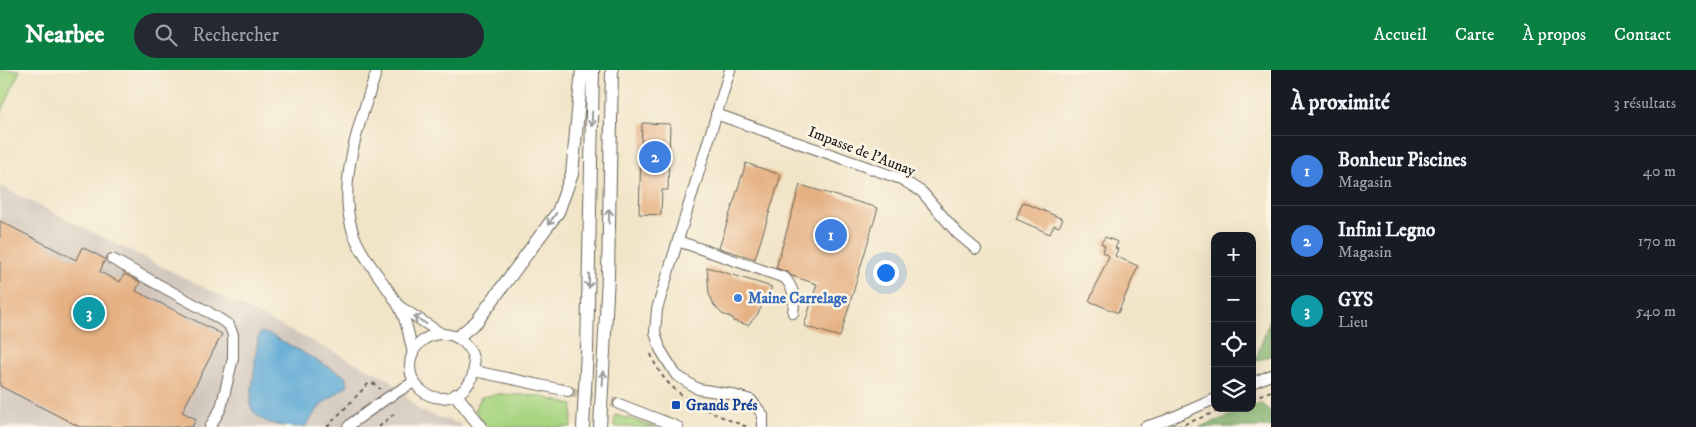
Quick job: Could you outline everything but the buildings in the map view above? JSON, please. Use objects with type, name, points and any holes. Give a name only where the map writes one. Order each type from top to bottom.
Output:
[{"type":"main road","points":[[458,337],[477,321],[558,212],[572,174],[582,70]]},
{"type":"main road","points":[[583,427],[587,351],[593,70]]},
{"type":"main road","points":[[600,427],[608,276],[612,70]]},
{"type":"main road","points":[[456,395],[481,427]]},
{"type":"street","points":[[377,70],[352,151],[348,185],[350,214],[354,233],[359,246],[399,306],[408,328],[412,353],[410,363],[414,382],[428,395],[447,398],[465,389],[471,381],[475,361],[466,343],[458,337],[436,334],[425,338],[412,353]]},
{"type":"street","points":[[730,70],[657,309],[655,332],[660,349],[676,375],[698,389],[730,394],[751,400],[763,415],[763,427]]},
{"type":"street","name":"Impasse de l'Aunay","points":[[716,114],[901,179],[922,192],[958,234],[976,249]]},
{"type":"street","points":[[678,242],[785,278],[792,285],[795,293],[793,313]]},
{"type":"street","points":[[112,259],[229,325],[233,335],[233,358],[221,408],[210,427]]},
{"type":"street","points":[[399,306],[442,334]]},
{"type":"street","points":[[474,371],[568,391]]},
{"type":"street","points":[[1256,381],[1271,375]]},
{"type":"street","points":[[348,427],[352,422],[386,398],[414,382]]},
{"type":"street","points":[[1145,427],[1211,401]]},
{"type":"street","points":[[619,404],[678,427]]},
{"type":"path","points":[[649,349],[654,364],[666,382],[681,394],[711,412],[747,427]]},
{"type":"path","points":[[327,427],[369,383],[375,384],[380,389]]},
{"type":"path","points":[[1256,397],[1271,391]]},
{"type":"path","points":[[379,427],[396,412]]},
{"type":"path","points":[[1178,427],[1216,412]]},
{"type":"shaded area","points":[[0,186],[390,380],[420,411],[460,424],[462,427],[0,427]]},
{"type":"green space","points":[[0,70],[20,70],[0,116]]},
{"type":"green space","points":[[1271,316],[1271,355],[1256,362]]},
{"type":"green space","points":[[500,394],[539,396],[573,405],[571,427],[487,427],[475,410],[481,397]]},
{"type":"green space","points":[[1262,403],[1271,412],[1271,426],[1200,427],[1239,412],[1256,412],[1256,405]]},
{"type":"green space","points":[[615,415],[656,427],[614,427]]},
{"type":"water","points":[[261,332],[271,335],[345,376],[348,385],[321,405],[305,427],[273,424],[259,417],[250,405],[258,337]]},
{"type":"tunnel","points":[[568,391],[619,404]]},
{"type":"place","name":"Infini Legno","points":[[655,157]]},
{"type":"place","name":"Bonheur Piscines","points":[[831,235]]},
{"type":"place","name":"Maine Carrelage","points":[[738,298]]},
{"type":"place","name":"GYS","points":[[89,313]]},
{"type":"place","name":"Grands Prés","points":[[676,405]]}]
